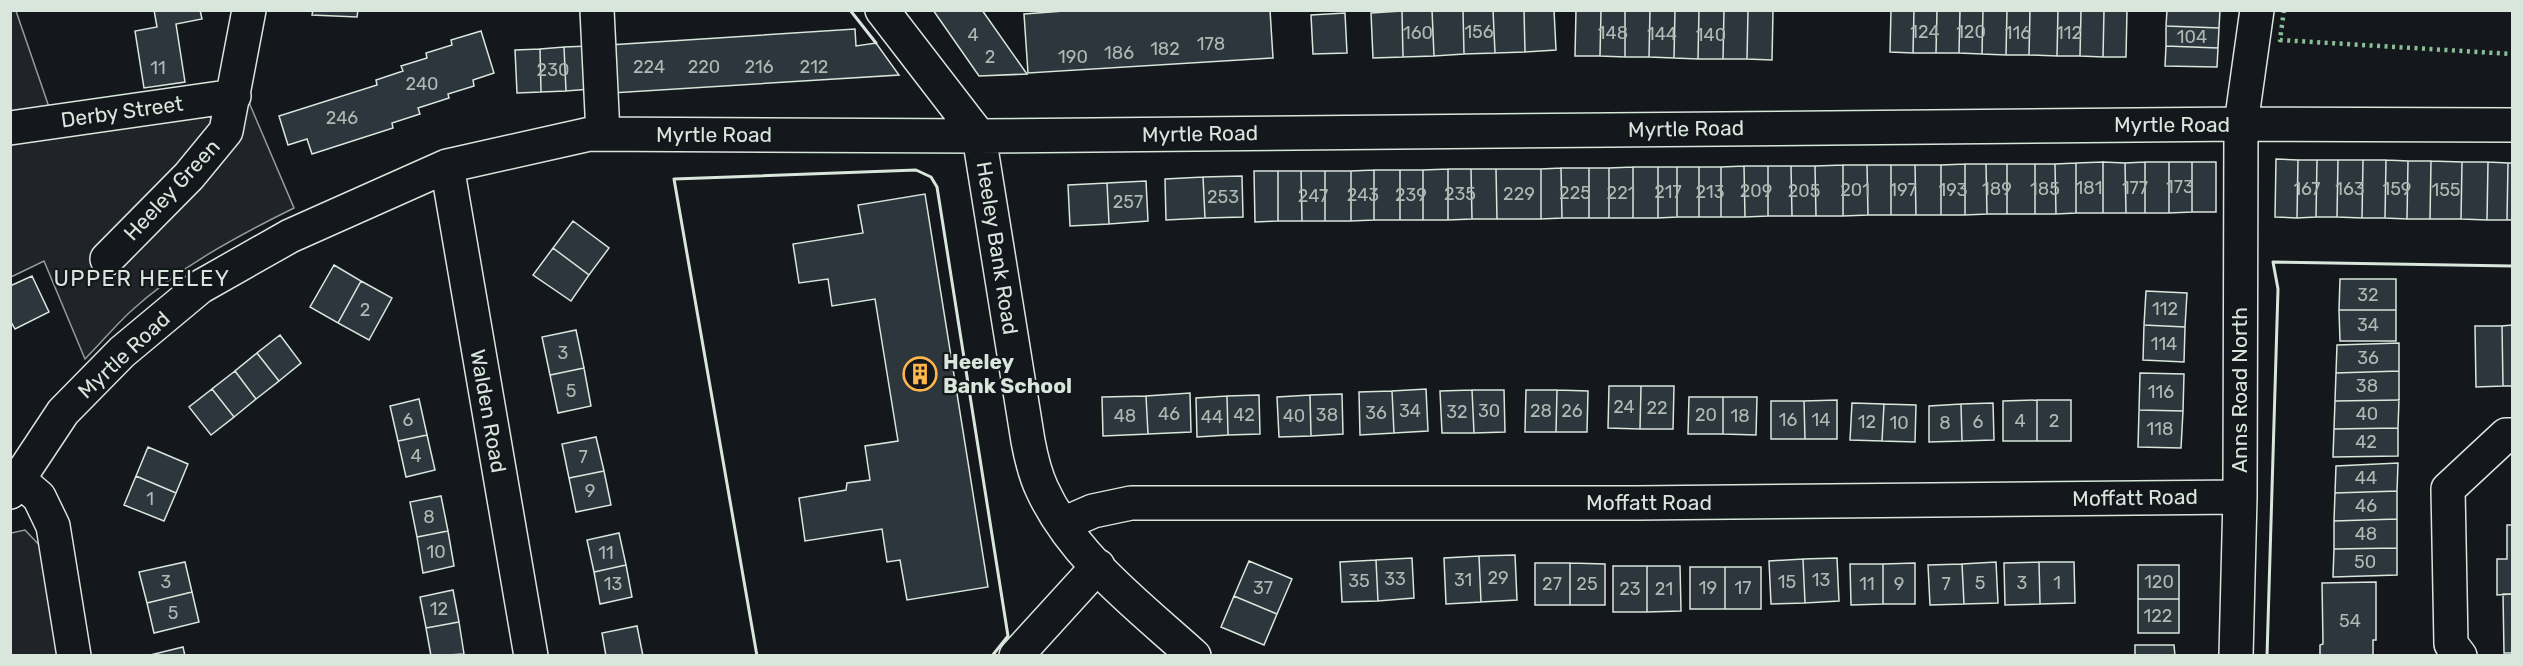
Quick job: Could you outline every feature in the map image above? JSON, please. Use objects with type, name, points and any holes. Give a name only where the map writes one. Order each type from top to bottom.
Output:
[{"type":"street","name":"Heeley Green","points":[[107,259],[189,176],[226,130],[249,10]]},
{"type":"street","points":[[597,10],[603,134]]},
{"type":"street","points":[[882,10],[979,136]]},
{"type":"street","name":"Anns Road North","points":[[2236,656],[2240,497],[2241,124],[2257,10]]},
{"type":"street","name":"Derby Street","points":[[10,128],[234,96]]},
{"type":"street","name":"Myrtle Road","points":[[14,485],[63,412],[122,352],[200,287],[290,236],[447,166],[590,134],[979,136],[2241,124],[2512,125]]},
{"type":"street","name":"Heeley Bank Road","points":[[979,136],[1030,451],[1042,488],[1063,524],[1098,566],[1194,656]]},
{"type":"street","name":"Walden Road","points":[[447,166],[531,656]]},
{"type":"street","points":[[2460,656],[2451,644],[2448,489],[2506,435],[2512,435]]},
{"type":"street","points":[[14,485],[39,497],[53,526],[74,656]]},
{"type":"street","name":"Moffatt Road","points":[[1063,524],[1093,511],[1131,502],[1649,503],[2240,497]]},
{"type":"street","points":[[1017,656],[1098,566]]},
{"type":"shaded area","points":[[10,11],[16,11],[49,107],[245,93],[294,208],[250,230],[187,267],[130,312],[85,359],[44,261],[11,277]]},
{"type":"shaded area","points":[[25,530],[45,551],[64,655],[11,656],[11,533]]},
{"type":"building","points":[[154,10],[200,10],[202,19],[176,24],[185,82],[144,88],[135,31],[157,27]]},
{"type":"building","points":[[313,10],[358,10],[357,17],[312,15]]},
{"type":"building","points":[[933,10],[982,10],[1027,74],[979,76]]},
{"type":"building","points":[[1078,10],[1270,10],[1273,58],[1028,73],[1024,14]]},
{"type":"building","points":[[1432,10],[1434,56],[1403,57],[1402,11]]},
{"type":"building","points":[[1432,10],[1463,10],[1464,54],[1434,56]]},
{"type":"building","points":[[1463,10],[1493,10],[1495,53],[1464,54]]},
{"type":"building","points":[[1493,10],[1524,10],[1525,52],[1495,53]]},
{"type":"building","points":[[1524,10],[1554,10],[1556,50],[1525,52]]},
{"type":"building","points":[[1576,10],[1601,10],[1600,56],[1575,56]]},
{"type":"building","points":[[1601,10],[1625,10],[1625,57],[1600,56]]},
{"type":"building","points":[[1625,10],[1650,10],[1649,57],[1625,57]]},
{"type":"building","points":[[1650,10],[1675,10],[1674,58],[1649,57]]},
{"type":"building","points":[[1675,10],[1699,10],[1698,59],[1674,58]]},
{"type":"building","points":[[1699,10],[1724,10],[1723,59],[1698,59]]},
{"type":"building","points":[[1724,10],[1748,11],[1747,59],[1723,59]]},
{"type":"building","points":[[1891,10],[1914,10],[1913,53],[1890,52]]},
{"type":"building","points":[[1914,10],[1937,10],[1936,53],[1913,53]]},
{"type":"building","points":[[1937,10],[1960,10],[1959,53],[1936,53]]},
{"type":"building","points":[[1960,10],[1983,10],[1982,54],[1959,53]]},
{"type":"building","points":[[1983,10],[2007,10],[2006,55],[1982,54]]},
{"type":"building","points":[[2007,10],[2030,10],[2029,55],[2006,55]]},
{"type":"building","points":[[2030,10],[2058,10],[2057,56],[2029,55]]},
{"type":"building","points":[[2058,10],[2081,10],[2080,56],[2057,56]]},
{"type":"building","points":[[2081,10],[2104,10],[2103,57],[2080,56]]},
{"type":"building","points":[[2104,10],[2127,10],[2126,57],[2103,57]]},
{"type":"building","points":[[2167,10],[2220,10],[2219,28],[2166,26]]},
{"type":"building","points":[[1402,11],[1403,57],[1373,58],[1371,13]]},
{"type":"building","points":[[1748,11],[1773,11],[1772,60],[1747,59]]},
{"type":"building","points":[[1345,13],[1347,53],[1313,54],[1311,15]]},
{"type":"building","points":[[2166,26],[2219,28],[2218,48],[2166,46]]},
{"type":"building","points":[[855,29],[856,46],[876,43],[899,75],[612,93],[609,45]]},
{"type":"building","points":[[481,31],[494,73],[473,80],[474,86],[448,94],[449,98],[418,108],[420,114],[392,123],[393,128],[312,154],[307,139],[288,145],[279,116],[377,85],[376,80],[403,71],[401,66],[427,58],[426,53],[452,45],[451,40]]},
{"type":"building","points":[[589,46],[591,89],[566,91],[564,47]]},
{"type":"building","points":[[2166,46],[2218,48],[2217,67],[2165,66]]},
{"type":"building","points":[[564,47],[566,91],[541,92],[540,49]]},
{"type":"building","points":[[540,49],[541,92],[517,93],[515,50]]},
{"type":"building","points":[[2276,159],[2298,160],[2297,218],[2275,217]]},
{"type":"building","points":[[2298,160],[2317,160],[2316,217],[2297,218]]},
{"type":"building","points":[[2317,160],[2338,160],[2337,217],[2316,217]]},
{"type":"building","points":[[2338,160],[2363,160],[2362,218],[2337,217]]},
{"type":"building","points":[[2363,160],[2386,160],[2385,218],[2362,218]]},
{"type":"building","points":[[2386,160],[2408,161],[2407,219],[2385,218]]},
{"type":"building","points":[[2408,161],[2431,161],[2430,219],[2407,219]]},
{"type":"building","points":[[2431,161],[2462,162],[2461,219],[2430,219]]},
{"type":"building","points":[[2103,162],[2125,163],[2126,213],[2103,213]]},
{"type":"building","points":[[2103,162],[2103,213],[2076,213],[2076,163]]},
{"type":"building","points":[[2145,162],[2169,162],[2169,213],[2145,213]]},
{"type":"building","points":[[2145,162],[2145,213],[2126,213],[2125,163]]},
{"type":"building","points":[[2169,162],[2192,162],[2192,212],[2169,213]]},
{"type":"building","points":[[2192,162],[2216,162],[2216,212],[2192,212]]},
{"type":"building","points":[[2462,162],[2488,162],[2487,220],[2461,219]]},
{"type":"building","points":[[2488,162],[2508,163],[2507,220],[2487,220]]},
{"type":"building","points":[[2076,163],[2076,213],[2056,214],[2055,164]]},
{"type":"building","points":[[2508,163],[2512,163],[2512,220],[2507,220]]},
{"type":"building","points":[[1965,164],[1986,164],[1987,214],[1965,215]]},
{"type":"building","points":[[1965,164],[1965,215],[1941,215],[1941,165]]},
{"type":"building","points":[[1986,164],[2007,164],[2007,214],[1987,214]]},
{"type":"building","points":[[2007,164],[2035,164],[2035,214],[2007,214]]},
{"type":"building","points":[[2035,164],[2055,164],[2056,214],[2035,214]]},
{"type":"building","points":[[1843,165],[1867,165],[1868,215],[1843,216]]},
{"type":"building","points":[[1843,165],[1843,216],[1816,216],[1815,166]]},
{"type":"building","points":[[1867,165],[1891,165],[1891,215],[1868,215]]},
{"type":"building","points":[[1891,165],[1915,165],[1916,215],[1891,215]]},
{"type":"building","points":[[1915,165],[1941,165],[1941,215],[1916,215]]},
{"type":"building","points":[[1744,166],[1768,166],[1768,216],[1745,217]]},
{"type":"building","points":[[1744,166],[1745,217],[1721,217],[1721,167]]},
{"type":"building","points":[[1768,166],[1791,166],[1792,216],[1768,216]]},
{"type":"building","points":[[1791,166],[1815,166],[1816,216],[1792,216]]},
{"type":"building","points":[[1633,167],[1658,167],[1658,218],[1633,218]]},
{"type":"building","points":[[1633,167],[1633,218],[1609,218],[1609,168]]},
{"type":"building","points":[[1658,167],[1677,167],[1677,217],[1658,218]]},
{"type":"building","points":[[1677,167],[1699,167],[1699,217],[1677,217]]},
{"type":"building","points":[[1699,167],[1721,167],[1721,217],[1699,217]]},
{"type":"building","points":[[1561,168],[1589,168],[1589,218],[1562,218]]},
{"type":"building","points":[[1561,168],[1562,218],[1541,219],[1541,169]]},
{"type":"building","points":[[1589,168],[1609,168],[1609,218],[1589,218]]},
{"type":"building","points":[[1448,169],[1471,169],[1472,219],[1448,220]]},
{"type":"building","points":[[1448,169],[1448,220],[1423,220],[1423,170]]},
{"type":"building","points":[[1471,169],[1496,169],[1497,219],[1472,219]]},
{"type":"building","points":[[1496,169],[1541,169],[1541,219],[1497,219]]},
{"type":"building","points":[[1374,170],[1400,170],[1400,220],[1374,220]]},
{"type":"building","points":[[1374,170],[1374,220],[1351,221],[1351,171]]},
{"type":"building","points":[[1400,170],[1423,170],[1423,220],[1400,220]]},
{"type":"building","points":[[1254,171],[1278,171],[1278,221],[1255,222]]},
{"type":"building","points":[[1278,171],[1301,171],[1302,221],[1278,221]]},
{"type":"building","points":[[1301,171],[1325,171],[1325,221],[1302,221]]},
{"type":"building","points":[[1325,171],[1351,171],[1351,221],[1325,221]]},
{"type":"building","points":[[1242,176],[1243,217],[1205,218],[1203,177]]},
{"type":"building","points":[[1203,177],[1205,218],[1166,220],[1165,179]]},
{"type":"building","points":[[1146,181],[1148,221],[1109,224],[1107,183]]},
{"type":"building","points":[[1107,183],[1109,224],[1070,226],[1068,185]]},
{"type":"building","name":"Heeley Bank School","points":[[925,194],[988,587],[907,600],[900,560],[887,562],[882,529],[805,541],[799,498],[846,490],[847,483],[870,480],[865,446],[898,441],[875,299],[832,306],[828,279],[799,283],[793,244],[863,233],[858,205]]},
{"type":"building","points":[[573,221],[609,248],[589,275],[553,248]]},
{"type":"building","points":[[553,248],[589,275],[571,301],[533,275]]},
{"type":"building","points":[[334,265],[361,281],[338,323],[310,307]]},
{"type":"building","points":[[32,276],[49,312],[15,329],[10,320],[10,286]]},
{"type":"building","points":[[2340,279],[2396,279],[2396,310],[2339,310]]},
{"type":"building","points":[[361,281],[392,298],[369,340],[338,323]]},
{"type":"building","points":[[2146,291],[2187,293],[2185,327],[2144,325]]},
{"type":"building","points":[[2339,310],[2396,310],[2396,341],[2340,341]]},
{"type":"building","points":[[2144,325],[2185,327],[2184,362],[2143,360]]},
{"type":"building","points":[[2512,325],[2512,386],[2503,386],[2502,326]]},
{"type":"building","points":[[2475,326],[2502,326],[2503,386],[2476,387]]},
{"type":"building","points":[[576,330],[584,368],[550,375],[542,337]]},
{"type":"building","points":[[280,335],[301,363],[279,381],[257,353]]},
{"type":"building","points":[[2399,343],[2399,371],[2336,373],[2337,345]]},
{"type":"building","points":[[257,353],[279,381],[256,399],[235,371]]},
{"type":"building","points":[[584,368],[591,406],[558,413],[550,375]]},
{"type":"building","points":[[235,371],[256,399],[234,417],[212,389]]},
{"type":"building","points":[[2399,371],[2399,400],[2335,401],[2336,373]]},
{"type":"building","points":[[2140,373],[2184,374],[2183,411],[2139,410]]},
{"type":"building","points":[[1609,386],[1641,386],[1640,429],[1608,428]]},
{"type":"building","points":[[1641,386],[1674,386],[1673,429],[1640,429]]},
{"type":"building","points":[[212,389],[234,417],[211,435],[189,407]]},
{"type":"building","points":[[1426,389],[1428,431],[1394,433],[1392,391]]},
{"type":"building","points":[[1472,390],[1474,433],[1442,433],[1440,391]]},
{"type":"building","points":[[1472,390],[1504,390],[1505,432],[1474,433]]},
{"type":"building","points":[[1526,390],[1557,390],[1556,432],[1525,432]]},
{"type":"building","points":[[1557,390],[1588,391],[1587,432],[1556,432]]},
{"type":"building","points":[[1392,391],[1394,433],[1360,435],[1359,392]]},
{"type":"building","points":[[1190,393],[1191,432],[1148,434],[1146,396]]},
{"type":"building","points":[[1342,394],[1343,434],[1311,436],[1310,395]]},
{"type":"building","points":[[1259,395],[1260,434],[1228,435],[1227,396]]},
{"type":"building","points":[[1310,395],[1311,436],[1279,437],[1277,397]]},
{"type":"building","points":[[1146,396],[1148,434],[1103,436],[1102,397]]},
{"type":"building","points":[[1227,396],[1228,435],[1197,437],[1196,398]]},
{"type":"building","points":[[1689,397],[1723,397],[1723,434],[1688,434]]},
{"type":"building","points":[[1723,397],[1757,397],[1756,435],[1723,434]]},
{"type":"building","points":[[419,399],[427,435],[398,441],[390,406]]},
{"type":"building","points":[[1837,400],[1837,439],[1805,439],[1804,401]]},
{"type":"building","points":[[2037,400],[2071,400],[2071,441],[2037,441]]},
{"type":"building","points":[[2037,400],[2037,441],[2003,441],[2003,401]]},
{"type":"building","points":[[2399,400],[2398,428],[2334,429],[2335,401]]},
{"type":"building","points":[[1771,401],[1804,401],[1805,439],[1771,439]]},
{"type":"building","points":[[1852,403],[1884,404],[1882,441],[1850,440]]},
{"type":"building","points":[[1993,403],[1994,440],[1962,441],[1961,404]]},
{"type":"building","points":[[1884,404],[1916,405],[1915,442],[1882,441]]},
{"type":"building","points":[[1961,404],[1962,441],[1929,442],[1929,406]]},
{"type":"building","points":[[2139,410],[2183,411],[2181,448],[2138,447]]},
{"type":"building","points":[[2398,428],[2398,456],[2333,457],[2334,429]]},
{"type":"building","points":[[427,435],[435,470],[406,477],[398,441]]},
{"type":"building","points":[[596,437],[604,471],[569,478],[562,444]]},
{"type":"building","points":[[148,447],[188,464],[176,493],[136,476]]},
{"type":"building","points":[[2398,463],[2397,491],[2335,493],[2336,466]]},
{"type":"building","points":[[604,471],[611,505],[576,512],[569,478]]},
{"type":"building","points":[[136,476],[176,493],[164,521],[124,505]]},
{"type":"building","points":[[2397,491],[2397,519],[2334,521],[2335,493]]},
{"type":"building","points":[[441,496],[448,531],[417,537],[410,502]]},
{"type":"building","points":[[2397,519],[2397,548],[2334,549],[2334,521]]},
{"type":"building","points":[[2507,525],[2512,525],[2512,594],[2497,595],[2497,559],[2507,559]]},
{"type":"building","points":[[448,531],[454,566],[423,573],[417,537]]},
{"type":"building","points":[[619,533],[626,565],[594,572],[587,540]]},
{"type":"building","points":[[2397,548],[2397,575],[2333,577],[2334,549]]},
{"type":"building","points":[[1515,555],[1517,600],[1481,602],[1479,556]]},
{"type":"building","points":[[1479,556],[1481,602],[1446,604],[1444,558]]},
{"type":"building","points":[[1412,558],[1414,598],[1378,601],[1376,560]]},
{"type":"building","points":[[1837,558],[1839,601],[1805,603],[1803,559]]},
{"type":"building","points":[[1803,559],[1805,603],[1771,604],[1769,561]]},
{"type":"building","points":[[1376,560],[1378,601],[1342,602],[1340,562]]},
{"type":"building","points":[[1249,561],[1292,579],[1277,614],[1234,596]]},
{"type":"building","points":[[185,562],[192,592],[147,603],[139,572]]},
{"type":"building","points":[[1996,562],[1998,603],[1964,604],[1962,564]]},
{"type":"building","points":[[2039,562],[2074,562],[2075,603],[2040,604]]},
{"type":"building","points":[[2039,562],[2040,604],[2005,605],[2004,563]]},
{"type":"building","points":[[1535,563],[1570,563],[1570,605],[1535,605]]},
{"type":"building","points":[[1570,563],[1605,564],[1605,605],[1570,605]]},
{"type":"building","points":[[1915,563],[1915,604],[1883,604],[1883,564]]},
{"type":"building","points":[[1850,564],[1883,564],[1883,604],[1851,605]]},
{"type":"building","points":[[1962,564],[1964,604],[1930,605],[1928,565]]},
{"type":"building","points":[[626,565],[632,597],[600,604],[594,572]]},
{"type":"building","points":[[2138,565],[2179,565],[2179,599],[2138,599]]},
{"type":"building","points":[[1613,566],[1647,566],[1647,612],[1613,612]]},
{"type":"building","points":[[1647,566],[1680,566],[1681,611],[1647,612]]},
{"type":"building","points":[[1690,567],[1725,567],[1725,609],[1690,609]]},
{"type":"building","points":[[1725,567],[1761,567],[1761,609],[1725,609]]},
{"type":"building","points":[[2376,582],[2376,640],[2373,640],[2373,656],[2320,656],[2320,645],[2323,644],[2322,583]]},
{"type":"building","points":[[453,590],[459,622],[426,628],[420,597]]},
{"type":"building","points":[[192,592],[199,622],[154,633],[147,603]]},
{"type":"building","points":[[2503,594],[2512,594],[2512,653],[2504,653]]},
{"type":"building","points":[[1234,596],[1277,614],[1264,645],[1221,627]]},
{"type":"building","points":[[2138,599],[2179,599],[2179,633],[2138,633]]},
{"type":"building","points":[[459,622],[464,654],[431,656],[426,628]]},
{"type":"building","points":[[637,626],[643,656],[606,656],[602,633]]},
{"type":"building","points":[[2135,645],[2174,645],[2175,656],[2135,656]]},
{"type":"building","points":[[183,647],[185,656],[150,656],[150,655]]},
{"type":"hedge","points":[[2284,10],[2280,40],[2512,54]]},
{"type":"wall","points":[[850,10],[876,43]]},
{"type":"wall","points":[[757,656],[674,179],[916,170],[931,177],[937,187],[1008,636],[992,656]]},
{"type":"wall","points":[[2267,656],[2278,289],[2273,262],[2512,266]]},
{"type":"place","name":"Heeley Bank School","points":[[920,374]]},
{"type":"district","name":"UPPER HEELEY","points":[[142,278]]}]
